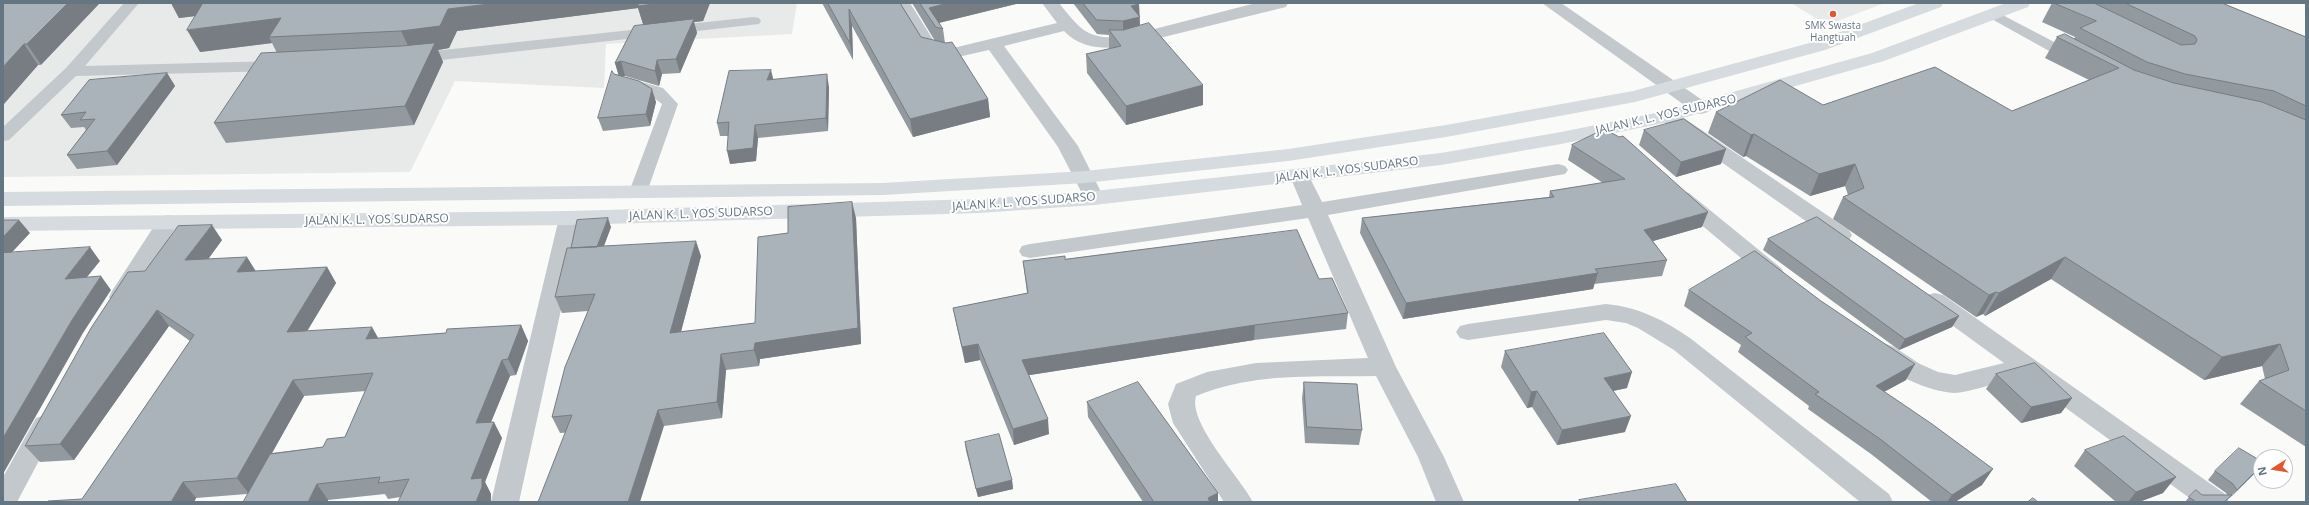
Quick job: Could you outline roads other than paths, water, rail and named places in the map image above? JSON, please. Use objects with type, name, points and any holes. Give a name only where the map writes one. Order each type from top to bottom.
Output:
[{"type":"highway","name":"JALAN K. L. YOS SUDARSO","points":[[3,199],[898,188],[1085,177],[1288,155],[1549,113],[1680,85],[1819,46],[1932,3]]},
{"type":"highway","name":"JALAN K. L. YOS SUDARSO","points":[[3,224],[570,218],[971,206],[1094,198],[1300,176],[1616,136],[1668,116],[1721,103],[1878,57],[2022,3]]},
{"type":"street","points":[[902,3],[931,50],[949,54],[1068,25]]},
{"type":"street","points":[[1050,3],[1068,25],[1088,41],[1103,45],[1123,42],[1243,6],[1280,3]]},
{"type":"street","points":[[1550,3],[1680,85],[1721,103]]},
{"type":"street","points":[[1574,3],[1680,85],[1700,108]]},
{"type":"street","points":[[993,43],[1068,146],[1085,177],[1094,198]]},
{"type":"street","points":[[1668,116],[1757,175],[1860,248]]},
{"type":"street","points":[[1030,251],[1316,210],[1558,170]]},
{"type":"street","points":[[1300,176],[1384,367],[1431,457],[1450,502]]},
{"type":"street","points":[[1667,184],[1757,262],[1787,284]]},
{"type":"street","points":[[505,502],[570,218]]},
{"type":"street","points":[[109,314],[168,222]]},
{"type":"street","points":[[1918,289],[2214,502]]},
{"type":"street","points":[[1468,332],[1606,312],[1621,313],[1638,317],[1659,327],[1682,344],[1879,502]]},
{"type":"street","points":[[1868,341],[1911,370],[1933,380],[1955,384],[2027,366]]},
{"type":"street","points":[[1239,502],[1186,423],[1181,404],[1185,390],[1202,381],[1254,372],[1384,367]]},
{"type":"street","points":[[3,502],[55,408]]},
{"type":"lane","points":[[3,136],[72,70],[132,3]]},
{"type":"lane","points":[[1993,14],[2089,67]]},
{"type":"lane","points":[[403,59],[754,21]]},
{"type":"lane","points":[[72,70],[234,68],[296,65]]},
{"type":"lane","points":[[625,82],[648,87],[665,95],[670,104],[638,192]]},
{"type":"place","name":"SMK Swasta Hangtuah","points":[[1833,14]]}]
